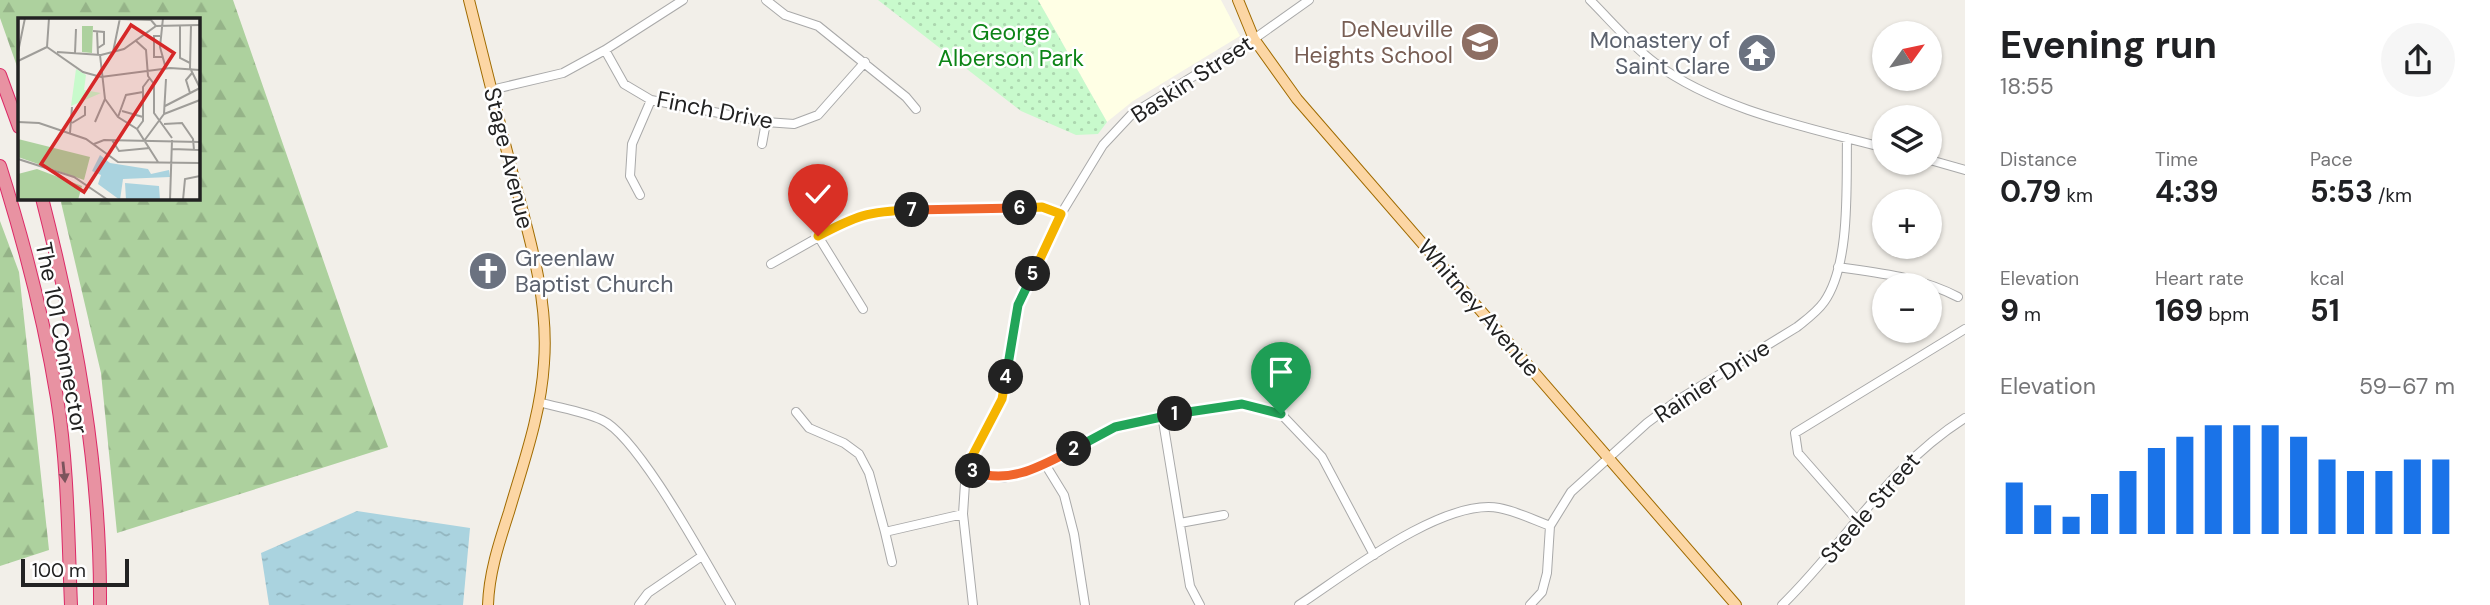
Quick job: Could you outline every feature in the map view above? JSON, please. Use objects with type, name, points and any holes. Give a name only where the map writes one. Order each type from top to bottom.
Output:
[{"type":"highway","points":[[0,75],[18,124]]},
{"type":"highway","name":"The 101 Connector","points":[[0,166],[41,312],[57,400],[66,491],[71,605]]},
{"type":"highway","name":"The 101 Connector","points":[[42,200],[72,325],[88,418],[97,505],[100,605]]},
{"type":"main road","name":"Stage Avenue","points":[[470,0],[540,285],[545,324],[539,402],[489,580],[488,605]]},
{"type":"main road","name":"Whitney Avenue","points":[[1238,0],[1254,39],[1297,99],[1737,605]]},
{"type":"street","points":[[491,90],[563,73],[605,50],[683,0]]},
{"type":"street","points":[[766,0],[785,15],[818,26],[906,97],[916,109]]},
{"type":"street","name":"Baskin Street","points":[[973,605],[963,514],[966,468],[1002,399],[1018,305],[1061,214],[1103,145],[1132,114],[1254,39],[1309,0]]},
{"type":"street","points":[[1590,0],[1654,62],[1686,83],[1725,102],[1872,145]]},
{"type":"street","name":"Finch Drive","points":[[605,50],[624,84],[650,100],[766,122],[794,124],[818,115],[864,62]]},
{"type":"street","points":[[640,195],[630,176],[632,144],[650,100]]},
{"type":"street","points":[[762,144],[766,122]]},
{"type":"street","name":"Rainier Drive","points":[[1530,605],[1542,592],[1547,573],[1550,526],[1572,492],[1647,423],[1678,400],[1812,315],[1824,302],[1833,287],[1844,231],[1847,138]]},
{"type":"street","points":[[1942,163],[1965,170]]},
{"type":"street","points":[[771,264],[854,217],[879,211],[1042,207],[1061,214]]},
{"type":"street","points":[[818,236],[863,309]]},
{"type":"street","points":[[1838,267],[1905,276],[1936,285],[1958,297]]},
{"type":"street","points":[[1856,520],[1798,453],[1795,433],[1965,329]]},
{"type":"street","points":[[539,402],[603,420],[627,441],[649,470],[732,605]]},
{"type":"street","points":[[966,468],[985,476],[1004,478],[1045,464],[1115,427],[1163,415],[1242,404],[1281,414],[1322,457],[1374,555]]},
{"type":"street","points":[[796,412],[809,428],[844,443],[859,454],[869,473],[892,562]]},
{"type":"street","points":[[1163,415],[1190,586],[1200,605]]},
{"type":"street","name":"Steele Street","points":[[1782,605],[1826,559],[1897,473],[1920,450],[1965,418]]},
{"type":"street","points":[[1045,464],[1064,495],[1074,534],[1084,605]]},
{"type":"street","points":[[1299,605],[1433,520],[1465,511],[1498,508],[1550,526]]},
{"type":"street","points":[[885,532],[963,514]]},
{"type":"street","points":[[1180,523],[1224,515]]},
{"type":"street","points":[[639,605],[648,593],[702,556]]},
{"type":"shaded area","points":[[1038,0],[1221,0],[1240,36],[1133,101],[1107,122]]},
{"type":"green space","points":[[0,0],[233,0],[388,447],[117,533],[101,373],[60,200],[200,200],[200,18],[18,18],[18,69],[0,18]]},
{"type":"green space","name":"George Alberson Park","points":[[878,0],[1038,0],[1107,122],[1098,134],[1076,135],[1021,111]]},
{"type":"green space","points":[[0,221],[19,272],[49,550],[0,566]]},
{"type":"water","points":[[357,511],[470,528],[463,605],[269,605],[261,553]]},
{"type":"place","name":"DeNeuville Heights School","points":[[1480,42]]},
{"type":"place","name":"Monastery of Saint Clare","points":[[1757,53]]},
{"type":"place","name":"Greenlaw Baptist Church","points":[[488,271]]},
{"type":"route","points":[[818,236],[854,217],[879,211],[1042,207],[1061,214],[1018,305],[1002,399],[966,468],[985,476],[1004,478],[1045,464],[1115,427],[1163,415],[1242,404],[1281,414]]}]
